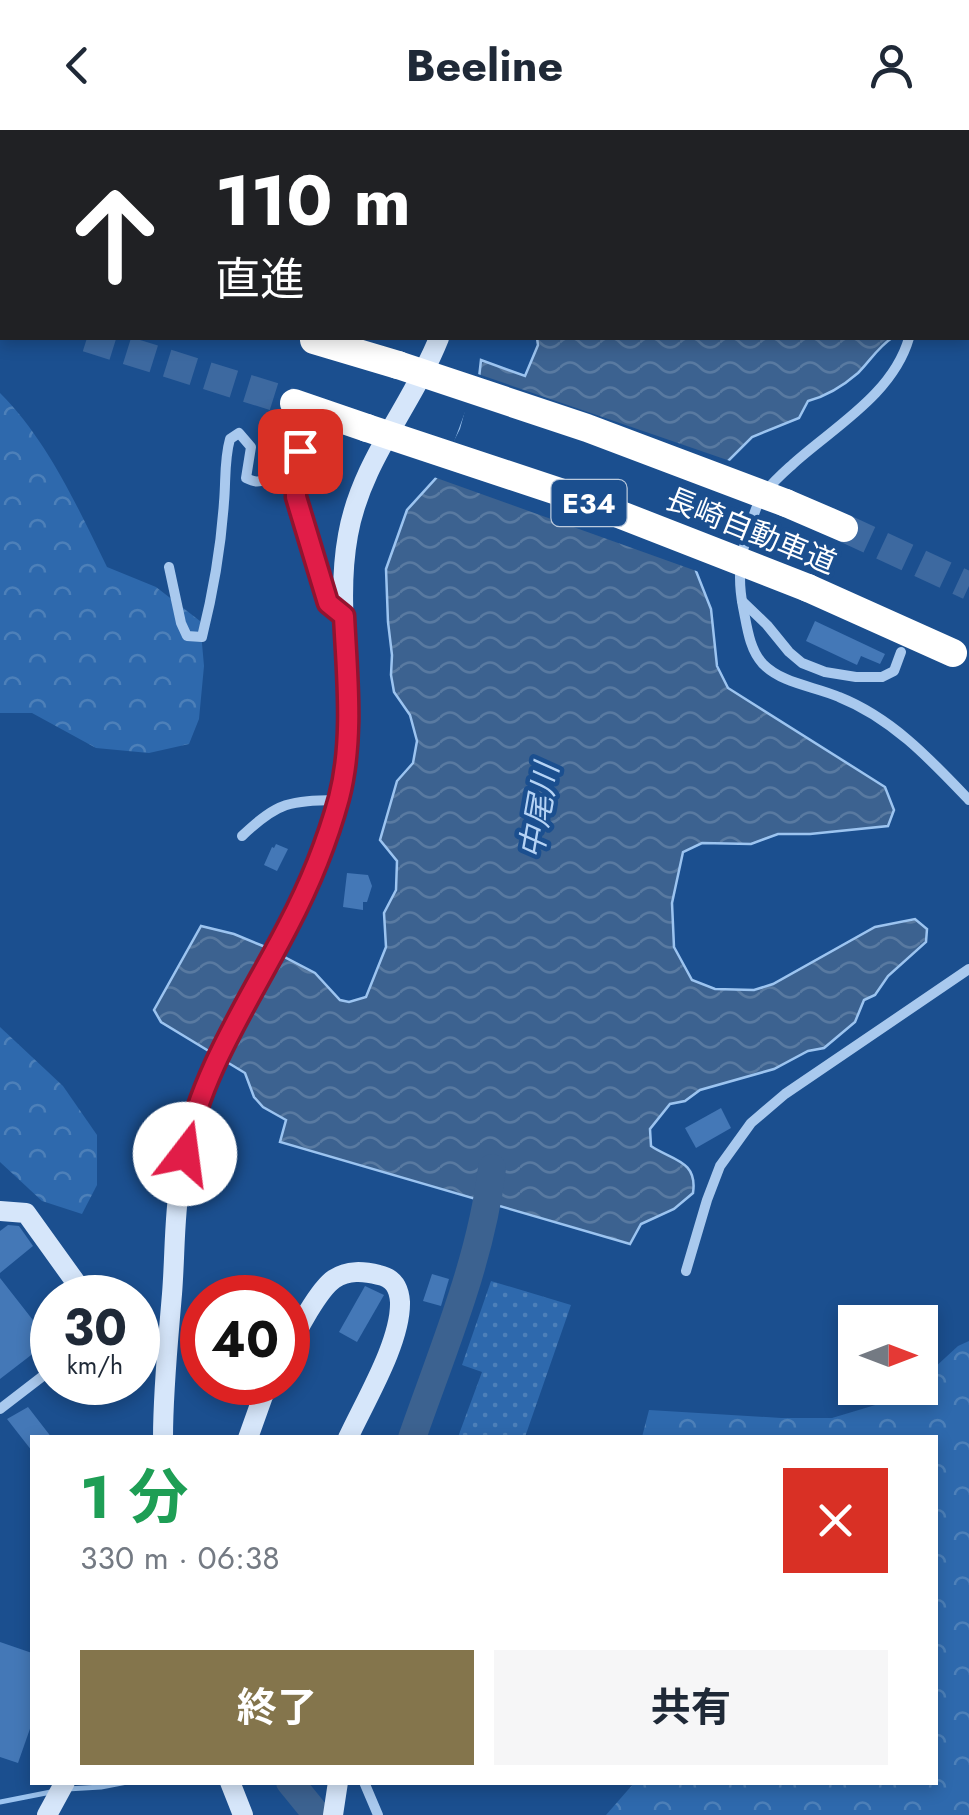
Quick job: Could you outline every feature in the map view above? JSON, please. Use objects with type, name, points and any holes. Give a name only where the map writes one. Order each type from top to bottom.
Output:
[{"type":"highway","name":"長崎自動車道","points":[[314,340],[587,428],[844,528]]},
{"type":"highway","name":"長崎自動車道","points":[[294,403],[574,497],[808,588],[952,653]]},
{"type":"street","points":[[163,1435],[179,1185],[191,1124],[220,1052],[290,922],[338,800],[347,749],[342,587],[347,538],[369,467],[430,362],[438,340]]},
{"type":"street","points":[[908,342],[892,374],[861,408],[820,440],[762,496],[740,555],[738,586],[749,640],[763,664],[794,683],[840,697],[894,728],[969,800]]},
{"type":"street","points":[[168,567],[186,636],[202,637],[216,571],[230,439],[239,433],[247,440],[251,447],[246,478],[260,482],[266,480],[274,464],[278,439],[285,429],[294,430],[302,433],[305,441],[296,465],[296,497],[328,603],[344,616]]},
{"type":"street","points":[[742,600],[788,652],[802,663],[825,672],[882,677],[894,670],[901,652]]},
{"type":"street","points":[[242,836],[258,821],[296,801],[338,800]]},
{"type":"street","points":[[686,1271],[720,1166],[751,1123],[784,1094],[969,969]]},
{"type":"street","points":[[0,1211],[26,1213],[71,1275]]},
{"type":"street","points":[[310,1311],[332,1280],[360,1270],[388,1277],[397,1287],[398,1319],[388,1353],[349,1435]]},
{"type":"street","points":[[0,1409],[30,1386]]},
{"type":"street","points":[[249,1435],[260,1405]]},
{"type":"street","points":[[47,1815],[63,1785]]},
{"type":"street","points":[[231,1785],[242,1815]]},
{"type":"street","points":[[365,1785],[378,1815]]},
{"type":"green space","points":[[0,393],[47,453],[107,567],[156,587],[200,621],[204,666],[199,719],[189,744],[149,753],[96,748],[32,713],[0,713]]},
{"type":"green space","points":[[0,1027],[63,1086],[97,1135],[97,1185],[82,1214],[42,1201],[0,1162]]},
{"type":"green space","points":[[491,1281],[571,1305],[526,1435],[459,1435],[482,1372],[462,1365]]},
{"type":"green space","points":[[969,1341],[969,1815],[606,1815],[632,1785],[938,1785],[938,1435],[643,1435],[649,1410],[832,1418],[875,1405],[938,1405],[938,1364]]},
{"type":"water","points":[[537,340],[890,340],[847,382],[808,401],[799,418],[752,437],[719,470],[693,528],[696,571],[711,609],[717,666],[728,688],[885,787],[894,810],[888,826],[778,834],[751,844],[702,843],[683,852],[672,903],[674,947],[692,980],[715,989],[754,990],[773,984],[875,927],[915,919],[927,929],[926,942],[888,976],[875,995],[864,1000],[855,1022],[824,1048],[670,1104],[650,1129],[651,1146],[687,1167],[693,1193],[674,1209],[641,1224],[630,1244],[280,1142],[286,1120],[254,1097],[245,1073],[161,1022],[154,1010],[201,926],[234,934],[315,973],[340,1000],[349,1002],[366,997],[386,947],[384,913],[396,890],[397,861],[380,840],[397,781],[413,763],[417,741],[410,715],[394,692],[386,569],[407,510],[446,467],[479,378],[481,360],[525,376]]},
{"type":"pier","points":[[475,373],[733,462],[723,472],[698,529],[702,573],[431,476],[442,464],[460,429]]},
{"type":"building","points":[[815,621],[885,654],[880,664],[861,656],[857,665],[806,641]]},
{"type":"building","points":[[276,844],[288,849],[277,871],[264,865]]},
{"type":"building","points":[[347,873],[368,875],[372,886],[363,910],[343,907]]},
{"type":"building","points":[[721,1108],[731,1128],[696,1148],[685,1128]]},
{"type":"building","points":[[8,1225],[19,1226],[33,1246],[0,1273],[0,1231]]},
{"type":"building","points":[[432,1274],[449,1279],[441,1306],[423,1301]]},
{"type":"building","points":[[0,1278],[30,1316],[30,1356],[0,1379]]},
{"type":"building","points":[[365,1286],[384,1295],[357,1342],[339,1332]]},
{"type":"building","points":[[28,1407],[50,1435],[30,1435],[30,1448],[7,1419]]},
{"type":"building","points":[[0,1642],[30,1652],[30,1729],[18,1763],[0,1757]]},
{"type":"waterway","name":"中尾川","points":[[413,1435],[470,1271],[492,1168]]},
{"type":"waterway","points":[[67,1789],[111,1785]]},
{"type":"waterway","name":"中尾川","points":[[292,1785],[317,1815]]},
{"type":"waterway","points":[[0,1802],[51,1792]]},
{"type":"tunnel","points":[[93,340],[294,403]]},
{"type":"tunnel","points":[[844,528],[969,586]]},
{"type":"route","points":[[185,1154],[191,1124],[220,1052],[290,922],[340,796],[347,749],[344,616],[328,603],[296,497],[300,451]]}]
